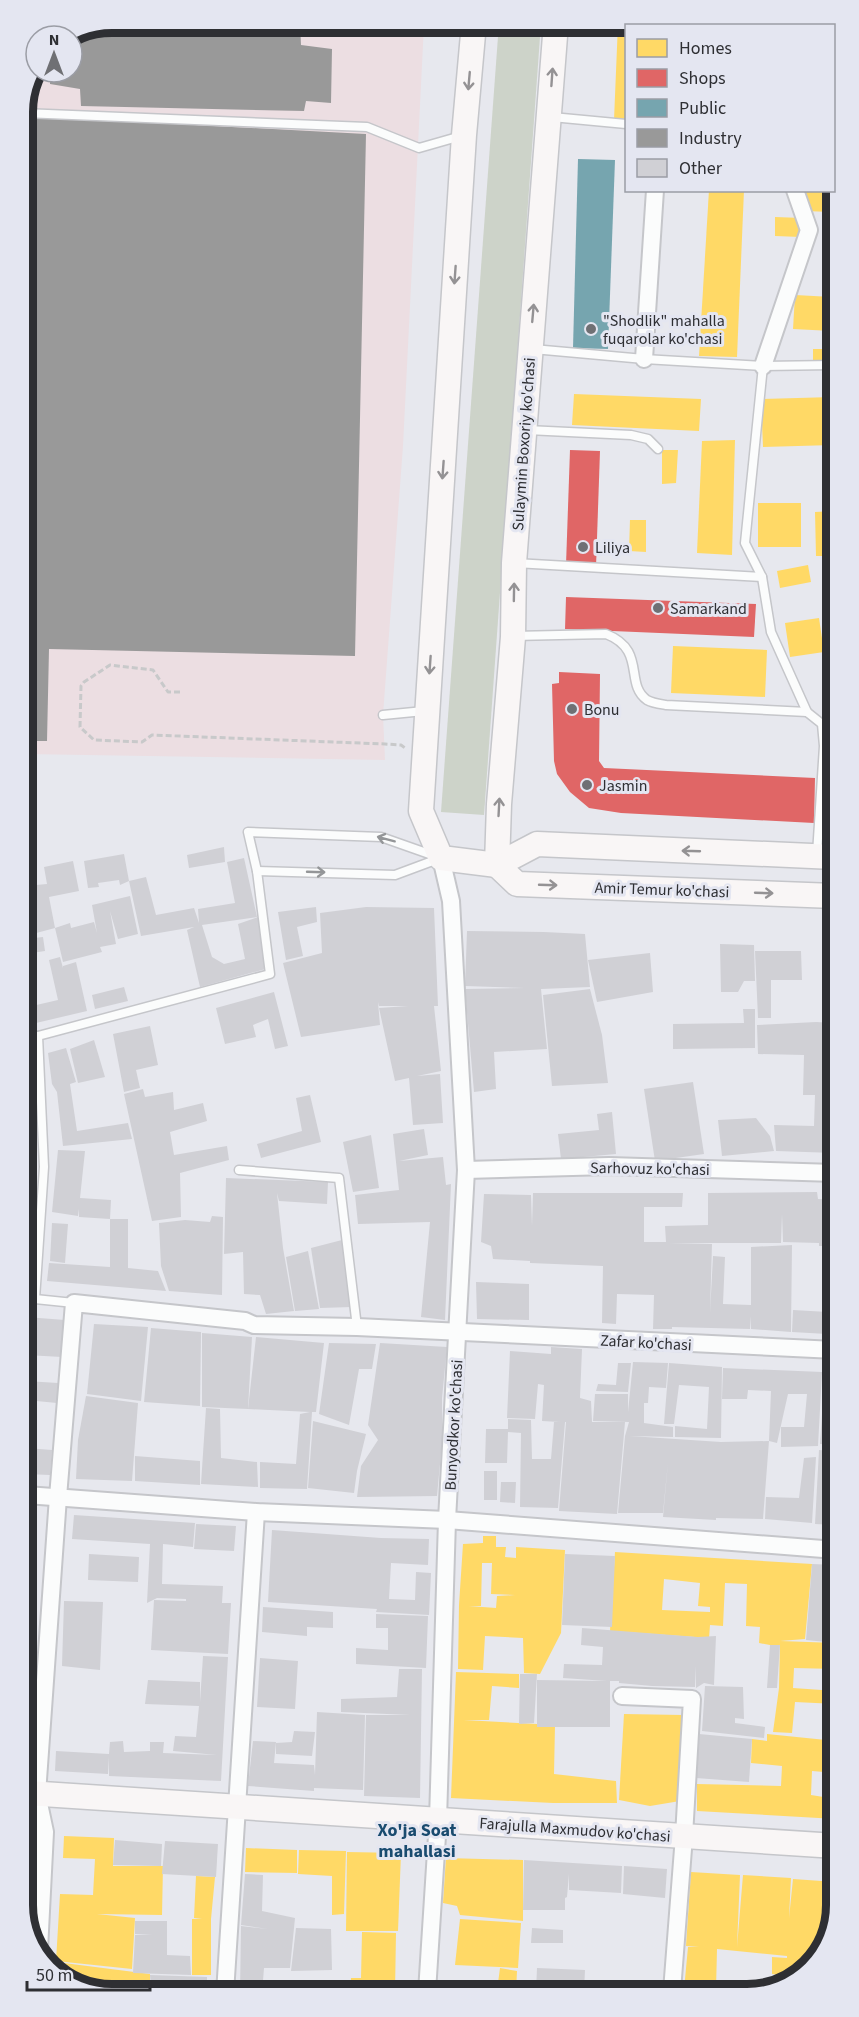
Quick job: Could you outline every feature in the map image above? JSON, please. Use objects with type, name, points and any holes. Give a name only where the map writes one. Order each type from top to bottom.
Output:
[{"type":"main road","points":[[473,33],[464,135],[421,811],[441,858],[497,865],[537,844],[826,857]]},
{"type":"main road","name":"Sulaymin Boxoriy ko'chasi","points":[[497,865],[499,804],[513,636],[514,563],[555,33]]},
{"type":"main road","name":"Amir Temur ko'chasi","points":[[497,865],[517,884],[826,896]]},
{"type":"main road","name":"Farajulla Maxmudov ko'chasi","points":[[33,1793],[826,1845]]},
{"type":"street","points":[[644,359],[655,192]]},
{"type":"street","points":[[764,366],[794,270],[810,230],[796,192]]},
{"type":"street","name":"Bunyodkor ko'chasi","points":[[428,1984],[438,1820],[447,1520],[466,1170],[451,901],[441,858]]},
{"type":"street","name":"Sarhovuz ko'chasi","points":[[466,1170],[609,1166],[826,1173]]},
{"type":"street","points":[[33,1782],[74,1303]]},
{"type":"street","name":"Zafar ko'chasi","points":[[74,1303],[245,1321],[254,1325],[357,1327],[826,1350]]},
{"type":"street","points":[[33,1495],[256,1512],[447,1520],[826,1549]]},
{"type":"street","points":[[226,1984],[256,1512]]},
{"type":"street","points":[[622,1696],[692,1699],[672,1984]]},
{"type":"street","points":[[33,1796],[45,1832],[40,1937]]},
{"type":"lane","points":[[33,113],[367,127],[419,148],[464,135]]},
{"type":"lane","points":[[549,117],[625,124]]},
{"type":"lane","points":[[530,349],[764,366],[826,365]]},
{"type":"lane","points":[[764,366],[745,543],[762,577],[771,632],[807,712],[822,724],[826,857]]},
{"type":"lane","points":[[524,430],[632,435],[648,439],[658,449]]},
{"type":"lane","points":[[514,563],[762,577]]},
{"type":"lane","points":[[513,636],[606,634],[619,639],[630,652],[639,692],[648,701],[666,705],[807,712]]},
{"type":"lane","points":[[383,715],[427,711]]},
{"type":"lane","points":[[33,1036],[270,974],[257,871],[248,832],[381,837],[441,858]]},
{"type":"lane","points":[[257,871],[395,875],[441,858]]},
{"type":"lane","points":[[38,1036],[44,1167],[35,1299],[74,1303]]},
{"type":"lane","points":[[238,1170],[339,1178],[357,1327]]},
{"type":"path","points":[[180,693],[168,692],[153,670],[110,665],[84,682],[81,687],[80,728],[94,740],[142,742],[152,735],[385,744],[401,745],[407,749]]},
{"type":"shaded area","points":[[112,33],[424,33],[403,446],[383,715],[385,760],[33,754],[33,107],[38,84],[84,84],[84,38],[97,35]]},
{"type":"shaded area","points":[[498,33],[540,33],[484,815],[441,812]]},
{"type":"building: Homes","points":[[618,33],[625,33],[625,120],[614,120]]},
{"type":"building: Homes","points":[[709,192],[744,192],[737,357],[699,356]]},
{"type":"building: Homes","points":[[806,192],[826,192],[826,212],[804,211]]},
{"type":"building: Homes","points":[[775,217],[802,218],[801,237],[775,236]]},
{"type":"building: Homes","points":[[795,295],[826,297],[826,331],[793,329]]},
{"type":"building: Homes","points":[[813,349],[826,349],[826,363],[813,363]]},
{"type":"building: Homes","points":[[574,394],[701,399],[699,431],[572,425]]},
{"type":"building: Homes","points":[[826,397],[826,445],[763,447],[761,399]]},
{"type":"building: Homes","points":[[735,440],[732,555],[697,553],[702,441]]},
{"type":"building: Homes","points":[[662,450],[678,450],[676,483],[662,484]]},
{"type":"building: Homes","points":[[758,503],[801,503],[801,547],[758,547]]},
{"type":"building: Homes","points":[[826,511],[826,556],[816,556],[815,512]]},
{"type":"building: Homes","points":[[630,520],[646,520],[646,552],[629,551]]},
{"type":"building: Homes","points":[[808,565],[811,582],[780,588],[777,571]]},
{"type":"building: Homes","points":[[819,618],[824,652],[790,657],[785,623]]},
{"type":"building: Homes","points":[[673,646],[767,650],[765,697],[671,693]]},
{"type":"building: Homes","points":[[826,806],[826,833],[824,833]]},
{"type":"building: Homes","points":[[483,1536],[496,1536],[496,1547],[506,1547],[505,1557],[516,1558],[516,1547],[565,1550],[561,1633],[540,1674],[524,1673],[523,1638],[485,1636],[483,1670],[458,1669],[463,1544],[483,1543]],"holes":[[[482,1563],[492,1563],[491,1594],[515,1595],[497,1596],[496,1608],[469,1606],[481,1606]]]},
{"type":"building: Homes","points":[[615,1552],[812,1564],[805,1639],[780,1641],[826,1643],[826,1669],[794,1668],[793,1688],[826,1690],[826,1704],[795,1702],[792,1733],[773,1732],[779,1688],[780,1645],[759,1643],[760,1627],[746,1626],[747,1584],[725,1583],[723,1626],[710,1625],[709,1638],[610,1631]],"holes":[[[664,1579],[700,1583],[698,1606],[710,1607],[710,1612],[662,1610]]]},
{"type":"building: Homes","points":[[456,1672],[519,1674],[519,1688],[492,1686],[489,1720],[464,1720],[555,1725],[554,1774],[616,1781],[617,1803],[553,1803],[451,1798]]},
{"type":"building: Homes","points":[[624,1714],[683,1715],[680,1801],[650,1806],[619,1800]]},
{"type":"building: Homes","points":[[767,1734],[826,1740],[826,1772],[812,1771],[811,1795],[826,1797],[826,1818],[697,1811],[697,1784],[781,1786],[782,1766],[751,1763],[752,1739],[767,1741]]},
{"type":"building: Homes","points":[[64,1836],[114,1838],[113,1866],[163,1866],[162,1915],[97,1914],[135,1918],[132,1969],[56,1960],[60,1894],[93,1895],[95,1859],[63,1858]]},
{"type":"building: Homes","points":[[246,1848],[297,1850],[297,1873],[245,1872]]},
{"type":"building: Homes","points":[[299,1850],[346,1851],[344,1914],[332,1915],[332,1876],[298,1874]]},
{"type":"building: Homes","points":[[347,1852],[401,1853],[398,1931],[346,1931]]},
{"type":"building: Homes","points":[[446,1858],[523,1860],[523,1921],[460,1915],[457,1906],[443,1903]]},
{"type":"building: Homes","points":[[691,1872],[740,1875],[737,1947],[743,1875],[791,1878],[789,1918],[793,1879],[826,1881],[824,1920],[818,1940],[806,1957],[783,1976],[772,1974],[772,1957],[787,1958],[787,1956],[717,1949],[716,1984],[685,1984],[688,1947],[699,1947],[686,1946]]},
{"type":"building: Homes","points":[[196,1876],[215,1877],[211,1919],[211,1975],[192,1975],[192,1919],[202,1919],[194,1918]]},
{"type":"building: Homes","points":[[460,1919],[521,1923],[518,1968],[455,1965]]},
{"type":"building: Homes","points":[[362,1932],[396,1933],[395,1984],[351,1984],[351,1978],[361,1978]]},
{"type":"building: Homes","points":[[58,1962],[150,1974],[150,1984],[107,1984],[82,1978]]},
{"type":"building: Homes","points":[[500,1968],[517,1971],[516,1984],[480,1984],[498,1983]]},
{"type":"building: Shops","points":[[570,450],[600,451],[596,567],[566,565]]},
{"type":"building: Shops","points":[[566,597],[756,604],[754,637],[565,629]]},
{"type":"building: Shops","points":[[559,672],[600,674],[599,761],[604,768],[815,778],[814,823],[621,813],[589,808],[570,792],[557,774],[554,761],[552,684],[559,683]]},
{"type":"building: Public","points":[[578,159],[615,160],[608,349],[573,348]]},
{"type":"building: Industry","points":[[112,33],[300,33],[301,45],[332,49],[331,103],[306,101],[304,111],[81,106],[80,89],[50,84],[84,84],[85,38]]},
{"type":"building: Industry","points":[[33,117],[366,134],[355,656],[49,649],[47,741],[33,741]]},
{"type":"building: Other","points":[[224,847],[225,862],[189,868],[187,855]]},
{"type":"building: Other","points":[[124,854],[129,881],[120,885],[119,880],[98,883],[99,887],[88,888],[84,861]]},
{"type":"building: Other","points":[[244,858],[257,917],[202,925],[212,957],[224,964],[245,959],[238,924],[258,917],[269,968],[200,987],[187,930],[194,927],[141,936],[129,881],[146,877],[156,915],[194,908],[199,923],[198,909],[235,903],[227,862]]},
{"type":"building: Other","points":[[73,861],[79,891],[49,897],[55,928],[33,934],[33,885],[47,884],[44,867]]},
{"type":"building: Other","points":[[130,896],[138,934],[118,939],[110,911],[116,944],[100,947],[102,952],[63,962],[55,928],[70,923],[71,928],[94,922],[97,933],[92,905]]},
{"type":"building: Other","points":[[316,907],[317,922],[297,927],[303,956],[286,960],[278,912]]},
{"type":"building: Other","points":[[366,907],[434,908],[438,1006],[434,1006],[441,1071],[417,1076],[440,1074],[443,1123],[413,1125],[409,1078],[395,1081],[379,1008],[408,1006],[379,1006],[378,1002],[380,1025],[301,1037],[283,963],[322,953],[320,913]]},
{"type":"building: Other","points":[[467,931],[585,934],[590,987],[541,989],[547,1049],[494,1052],[496,1089],[474,1092],[465,989],[525,988],[465,986]]},
{"type":"building: Other","points":[[43,937],[45,951],[33,953],[33,938]]},
{"type":"building: Other","points":[[720,944],[754,945],[755,981],[744,981],[738,992],[721,992]]},
{"type":"building: Other","points":[[755,951],[801,951],[802,980],[771,980],[771,1018],[758,1018]]},
{"type":"building: Other","points":[[650,953],[653,992],[597,1002],[588,960]]},
{"type":"building: Other","points":[[60,957],[63,968],[63,966],[76,962],[87,1011],[36,1023],[33,1006],[58,1000],[49,960]]},
{"type":"building: Other","points":[[124,987],[128,1001],[95,1009],[92,995]]},
{"type":"building: Other","points":[[590,989],[602,1035],[608,1083],[552,1086],[543,995]]},
{"type":"building: Other","points":[[274,992],[288,1046],[275,1049],[268,1019],[253,1025],[256,1037],[225,1044],[216,1008]]},
{"type":"building: Other","points":[[743,1009],[755,1009],[755,1048],[673,1049],[673,1024],[744,1023]]},
{"type":"building: Other","points":[[826,1023],[826,1153],[776,1151],[774,1125],[814,1126],[815,1095],[803,1095],[804,1055],[758,1054],[757,1025]]},
{"type":"building: Other","points":[[150,1026],[158,1065],[136,1070],[140,1088],[124,1092],[113,1034]]},
{"type":"building: Other","points":[[94,1040],[105,1077],[78,1083],[70,1049]]},
{"type":"building: Other","points":[[66,1048],[76,1082],[70,1084],[77,1131],[128,1123],[132,1139],[63,1146],[57,1092],[52,1084],[48,1053]]},
{"type":"building: Other","points":[[693,1082],[704,1154],[655,1161],[644,1089]]},
{"type":"building: Other","points":[[143,1089],[145,1097],[173,1092],[174,1110],[203,1103],[207,1121],[170,1132],[174,1155],[227,1146],[229,1160],[180,1173],[181,1217],[152,1221],[124,1094]]},
{"type":"building: Other","points":[[310,1095],[321,1142],[261,1158],[257,1144],[302,1131],[296,1098]]},
{"type":"building: Other","points":[[612,1112],[616,1154],[561,1159],[558,1134],[599,1130],[597,1114]]},
{"type":"building: Other","points":[[756,1118],[770,1136],[774,1151],[722,1156],[718,1120]]},
{"type":"building: Other","points":[[424,1129],[428,1155],[399,1161],[443,1157],[446,1185],[451,1184],[445,1320],[421,1317],[430,1222],[358,1224],[355,1195],[399,1190],[393,1134]]},
{"type":"building: Other","points":[[371,1135],[379,1188],[353,1192],[343,1142]]},
{"type":"building: Other","points":[[58,1150],[85,1151],[80,1198],[111,1200],[110,1219],[79,1217],[79,1209],[78,1216],[52,1212]]},
{"type":"building: Other","points":[[226,1178],[328,1182],[327,1204],[279,1201],[277,1193],[283,1248],[294,1311],[266,1314],[260,1295],[244,1294],[243,1252],[224,1254]]},
{"type":"building: Other","points":[[817,1192],[818,1199],[826,1199],[826,1246],[819,1246],[819,1243],[783,1242],[782,1214],[781,1243],[669,1243],[712,1244],[710,1313],[713,1256],[725,1257],[723,1304],[751,1305],[751,1247],[792,1245],[791,1332],[751,1329],[750,1316],[750,1329],[672,1327],[672,1329],[653,1329],[654,1295],[617,1294],[616,1324],[602,1323],[603,1266],[493,1259],[491,1246],[481,1242],[484,1194],[531,1195],[532,1226],[533,1193],[683,1193],[682,1207],[644,1207],[644,1242],[666,1242],[665,1226],[708,1225],[708,1193]]},
{"type":"building: Other","points":[[212,1216],[223,1217],[222,1295],[169,1291],[161,1266],[159,1223],[185,1220],[210,1222]]},
{"type":"building: Other","points":[[110,1219],[128,1219],[128,1268],[158,1271],[166,1291],[47,1281],[49,1263],[110,1267]]},
{"type":"building: Other","points":[[52,1223],[68,1224],[65,1263],[50,1261]]},
{"type":"building: Other","points":[[342,1240],[352,1307],[320,1308],[311,1248]]},
{"type":"building: Other","points":[[308,1251],[319,1309],[295,1311],[286,1257]]},
{"type":"building: Other","points":[[476,1282],[529,1284],[529,1320],[477,1319]]},
{"type":"building: Other","points":[[793,1310],[826,1312],[826,1334],[792,1332]]},
{"type":"building: Other","points":[[33,1318],[65,1320],[62,1357],[33,1355]]},
{"type":"building: Other","points":[[94,1324],[148,1327],[141,1401],[87,1394]]},
{"type":"building: Other","points":[[151,1328],[201,1332],[200,1406],[144,1402]]},
{"type":"building: Other","points":[[202,1333],[252,1337],[248,1409],[202,1407]]},
{"type":"building: Other","points":[[256,1337],[324,1343],[316,1412],[312,1412],[307,1489],[260,1488],[260,1462],[296,1464],[300,1414],[310,1412],[248,1409]]},
{"type":"building: Other","points":[[329,1343],[376,1344],[372,1369],[359,1369],[349,1425],[319,1414]]},
{"type":"building: Other","points":[[380,1343],[447,1347],[437,1496],[357,1497],[361,1466],[378,1440],[368,1425]]},
{"type":"building: Other","points":[[551,1347],[582,1349],[580,1398],[591,1401],[592,1422],[625,1422],[617,1514],[559,1511],[566,1422],[558,1508],[520,1507],[521,1433],[508,1432],[507,1463],[485,1463],[486,1429],[508,1429],[508,1419],[531,1420],[532,1459],[551,1459],[554,1422],[560,1422],[542,1421],[544,1385],[538,1384],[535,1419],[507,1418],[510,1351],[551,1354]]},
{"type":"building: Other","points":[[633,1362],[668,1363],[666,1388],[649,1387],[648,1403],[644,1403],[644,1423],[673,1427],[673,1437],[630,1436],[721,1442],[769,1441],[763,1519],[716,1518],[716,1520],[663,1517],[668,1462],[663,1513],[618,1513],[625,1436],[629,1422],[593,1421],[595,1394],[628,1394],[628,1412]]},
{"type":"building: Other","points":[[618,1363],[631,1363],[628,1392],[596,1391],[598,1384],[616,1385]]},
{"type":"building: Other","points":[[669,1363],[722,1367],[721,1438],[675,1437],[675,1426],[707,1429],[709,1387],[679,1385],[674,1424],[664,1424]]},
{"type":"building: Other","points":[[723,1368],[822,1372],[818,1446],[781,1447],[781,1427],[804,1427],[807,1394],[788,1394],[777,1443],[769,1441],[771,1391],[748,1390],[747,1399],[722,1399]]},
{"type":"building: Other","points":[[825,1370],[826,1444],[820,1444]]},
{"type":"building: Other","points":[[33,1381],[58,1383],[57,1403],[33,1401]]},
{"type":"building: Other","points":[[86,1396],[138,1403],[132,1481],[76,1479],[78,1440]]},
{"type":"building: Other","points":[[206,1408],[220,1409],[221,1458],[257,1462],[258,1487],[201,1484]]},
{"type":"building: Other","points":[[313,1421],[366,1434],[354,1493],[308,1488]]},
{"type":"building: Other","points":[[33,1449],[52,1450],[50,1475],[33,1474]]},
{"type":"building: Other","points":[[819,1450],[826,1450],[826,1525],[815,1524]]},
{"type":"building: Other","points":[[135,1456],[200,1461],[200,1485],[135,1481]]},
{"type":"building: Other","points":[[816,1457],[812,1523],[765,1519],[766,1497],[799,1498],[804,1458]]},
{"type":"building: Other","points":[[484,1471],[497,1471],[497,1500],[484,1500]]},
{"type":"building: Other","points":[[501,1482],[516,1482],[515,1503],[500,1502]]},
{"type":"building: Other","points":[[74,1515],[195,1523],[193,1547],[163,1544],[162,1584],[223,1586],[222,1603],[231,1603],[228,1654],[151,1650],[154,1600],[186,1601],[186,1599],[157,1598],[147,1603],[150,1544],[72,1539]]},
{"type":"building: Other","points":[[196,1524],[236,1526],[234,1551],[194,1549]]},
{"type":"building: Other","points":[[272,1530],[429,1539],[428,1565],[391,1563],[389,1599],[415,1600],[416,1572],[431,1573],[429,1615],[268,1602]]},
{"type":"building: Other","points":[[89,1554],[139,1557],[138,1582],[88,1580]]},
{"type":"building: Other","points":[[565,1554],[615,1556],[612,1627],[562,1625]]},
{"type":"building: Other","points":[[812,1564],[826,1565],[826,1642],[806,1640]]},
{"type":"building: Other","points":[[64,1601],[103,1602],[100,1670],[62,1666]]},
{"type":"building: Other","points":[[263,1607],[333,1612],[333,1628],[307,1627],[307,1636],[262,1632]]},
{"type":"building: Other","points":[[376,1614],[428,1616],[426,1668],[356,1664],[356,1648],[388,1650],[388,1628],[376,1628]]},
{"type":"building: Other","points":[[582,1628],[698,1637],[716,1636],[714,1685],[704,1683],[696,1688],[696,1666],[695,1687],[652,1686],[610,1681],[610,1727],[537,1727],[537,1680],[607,1681],[563,1678],[564,1664],[602,1665],[603,1647],[581,1645]]},
{"type":"building: Other","points":[[770,1645],[780,1645],[777,1688],[767,1688]]},
{"type":"building: Other","points":[[203,1656],[228,1657],[221,1781],[109,1776],[109,1757],[108,1774],[55,1771],[56,1751],[109,1754],[110,1742],[123,1741],[124,1752],[150,1751],[150,1742],[164,1742],[163,1753],[217,1755],[173,1751],[175,1736],[196,1737],[199,1706],[145,1704],[148,1680],[200,1682],[200,1702]]},
{"type":"building: Other","points":[[260,1658],[298,1661],[295,1709],[257,1707]]},
{"type":"building: Other","points":[[399,1669],[422,1669],[420,1798],[364,1796],[366,1715],[410,1715],[341,1712],[341,1699],[397,1697]]},
{"type":"building: Other","points":[[520,1674],[537,1674],[534,1723],[519,1724]]},
{"type":"building: Other","points":[[705,1686],[743,1687],[744,1719],[735,1718],[735,1723],[765,1727],[764,1738],[702,1731]]},
{"type":"building: Other","points":[[317,1712],[365,1715],[363,1790],[314,1788],[314,1791],[248,1786],[253,1741],[276,1742],[274,1763],[314,1765],[315,1775]]},
{"type":"building: Other","points":[[294,1731],[315,1732],[312,1756],[276,1754],[276,1743],[292,1742]]},
{"type":"building: Other","points":[[699,1734],[752,1739],[749,1782],[696,1778]]},
{"type":"building: Other","points":[[115,1840],[162,1844],[161,1866],[113,1865]]},
{"type":"building: Other","points":[[165,1841],[218,1844],[216,1877],[162,1874]]},
{"type":"building: Other","points":[[524,1860],[622,1866],[621,1893],[569,1890],[569,1874],[565,1910],[523,1910]]},
{"type":"building: Other","points":[[624,1866],[667,1869],[665,1898],[623,1894]]},
{"type":"building: Other","points":[[245,1874],[263,1875],[262,1911],[295,1918],[290,1968],[264,1968],[263,1984],[240,1984],[241,1926],[268,1929],[241,1925]]},
{"type":"building: Other","points":[[135,1921],[167,1921],[167,1955],[190,1956],[191,1975],[133,1973],[135,1935],[152,1935],[135,1934]]},
{"type":"building: Other","points":[[296,1928],[331,1929],[332,1970],[291,1971]]},
{"type":"building: Other","points":[[532,1928],[563,1930],[563,1943],[531,1943]]},
{"type":"building: Other","points":[[537,1968],[585,1970],[584,1984],[536,1984]]},
{"type":"building: Other","points":[[150,1975],[207,1977],[207,1984],[151,1984]]},
{"type":"place","name":"\"Shodlik\" mahalla fuqarolar ko'chasi","points":[[591,329]]},
{"type":"place","name":"Liliya","points":[[583,547]]},
{"type":"place","name":"Samarkand","points":[[658,608]]},
{"type":"place","name":"Bonu","points":[[572,709]]},
{"type":"place","name":"Jasmin","points":[[587,785]]},
{"type":"district","name":"Xo'ja Soat mahallasi","points":[[417,1840]]}]
